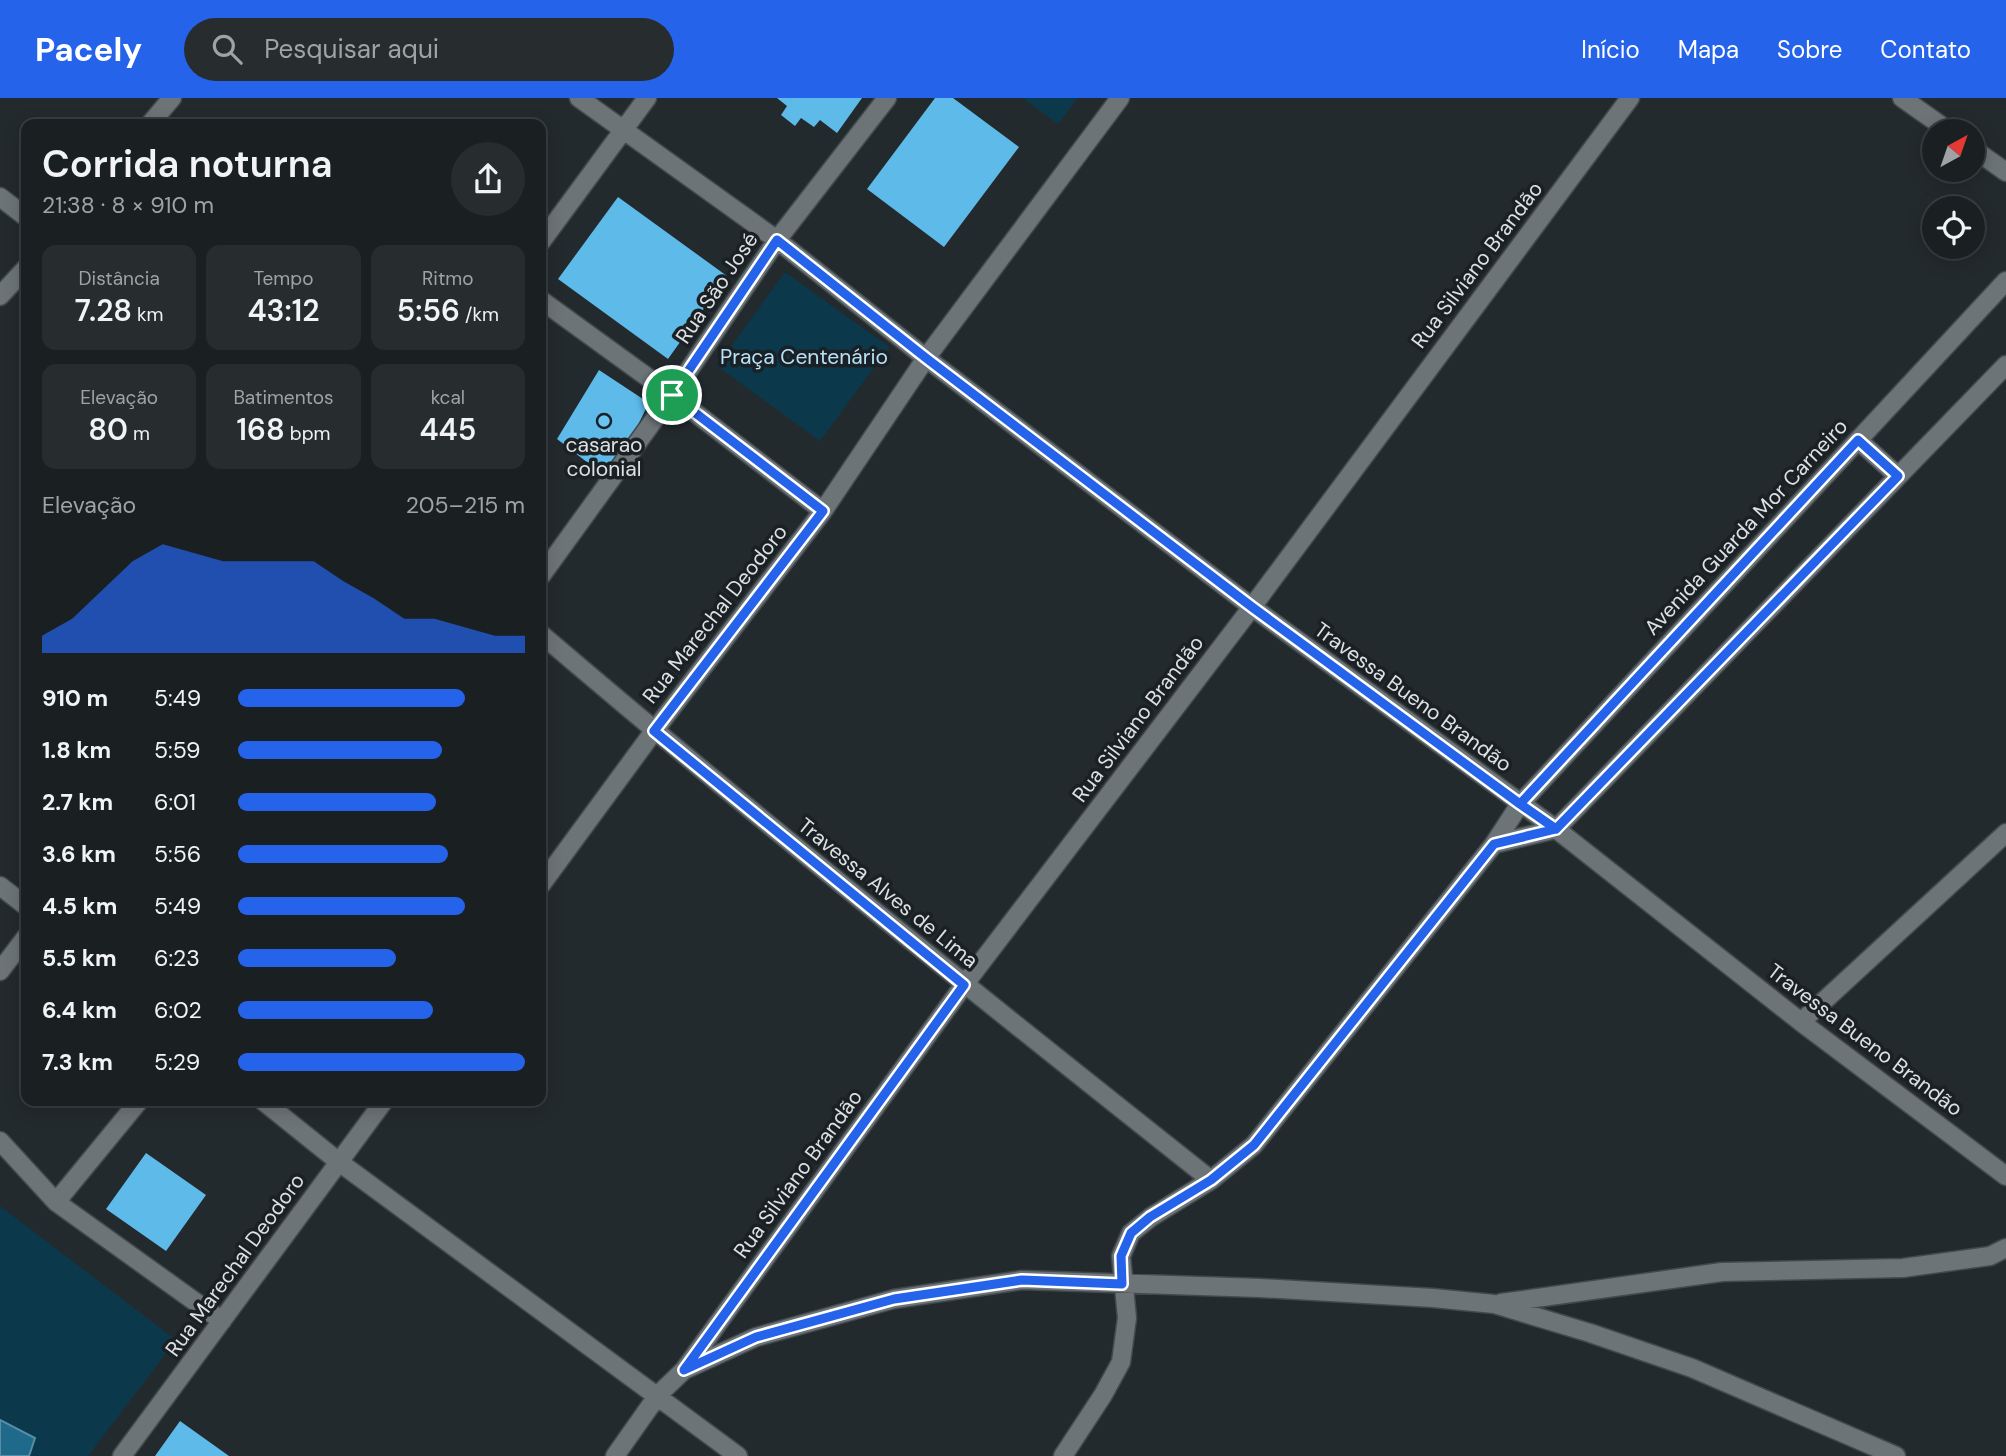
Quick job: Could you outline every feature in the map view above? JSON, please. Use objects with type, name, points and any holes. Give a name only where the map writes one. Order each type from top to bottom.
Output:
[{"type":"street","points":[[154,119],[172,98]]},
{"type":"street","points":[[579,98],[777,240],[926,358]]},
{"type":"street","points":[[546,236],[647,98]]},
{"type":"street","name":"Rua São José","points":[[546,569],[672,395],[777,240],[887,98]]},
{"type":"street","name":"Rua Marechal Deodoro","points":[[546,879],[654,731],[823,511],[926,358],[1120,98]]},
{"type":"street","name":"Rua Silviano Brandão","points":[[684,1370],[964,985],[1252,607],[1630,98]]},
{"type":"street","points":[[1902,98],[1932,119]]},
{"type":"street","points":[[1985,157],[2006,172]]},
{"type":"street","points":[[0,197],[21,213]]},
{"type":"street","points":[[0,296],[21,273]]},
{"type":"street","name":"Avenida Guarda Mor Carneiro","points":[[1063,1456],[1121,1362],[1127,1318],[1121,1256],[1131,1233],[1150,1217],[1211,1180],[1254,1145],[1494,844],[1520,804],[2006,281]]},
{"type":"street","points":[[546,303],[823,511]]},
{"type":"street","name":"Travessa Bueno Brandão","points":[[926,358],[1252,607],[1556,829],[1801,1022],[2006,1176]]},
{"type":"street","points":[[1494,844],[1556,829],[2006,365]]},
{"type":"street","points":[[1858,440],[1898,476]]},
{"type":"street","name":"Travessa Alves de Lima","points":[[546,638],[654,731],[964,985],[1211,1180]]},
{"type":"street","points":[[1801,1022],[2006,833]]},
{"type":"street","points":[[0,886],[21,902]]},
{"type":"street","points":[[0,971],[21,944]]},
{"type":"street","points":[[56,1202],[135,1106]]},
{"type":"street","points":[[269,1106],[339,1162],[738,1456]]},
{"type":"street","name":"Rua Marechal Deodoro","points":[[122,1456],[380,1106]]},
{"type":"street","points":[[0,1141],[56,1202],[222,1321]]},
{"type":"street","points":[[1494,1304],[1722,1272],[1903,1268],[1990,1256],[2006,1248]]},
{"type":"street","points":[[615,1456],[658,1395],[684,1370],[756,1337],[894,1299],[1022,1280],[1260,1288],[1494,1304],[1692,1368],[1896,1456]]},
{"type":"green space","points":[[1023,98],[1078,98],[1058,124]]},
{"type":"green space","name":"Praça Centenário","points":[[785,272],[889,347],[820,441],[717,366]]},
{"type":"green space","points":[[0,1206],[176,1340],[88,1456],[0,1456]]},
{"type":"shaded area","points":[[0,1420],[35,1438],[29,1456],[0,1456]]},
{"type":"building","points":[[777,98],[862,98],[837,133],[820,120],[814,127],[801,118],[795,126],[781,115],[787,106]]},
{"type":"building","points":[[935,98],[953,98],[1019,147],[944,247],[867,189]]},
{"type":"building","points":[[618,197],[727,276],[668,359],[558,279]]},
{"type":"building","name":"casarao colonial","points":[[599,370],[649,403],[610,480],[557,439]]},
{"type":"building","points":[[146,1153],[206,1195],[166,1251],[106,1209]]},
{"type":"building","points":[[180,1421],[229,1456],[155,1456]]},
{"type":"place","name":"casarao colonial","points":[[604,421]]},
{"type":"route","points":[[672,395],[777,240],[926,358],[1252,607],[1520,804],[1556,829],[1898,476],[1858,440],[1520,804],[1556,829],[1494,844],[1254,1145],[1211,1180],[1150,1217],[1131,1233],[1121,1256],[1122,1284],[1022,1280],[894,1299],[756,1337],[684,1370],[964,985],[654,731],[823,511],[672,395]]}]
